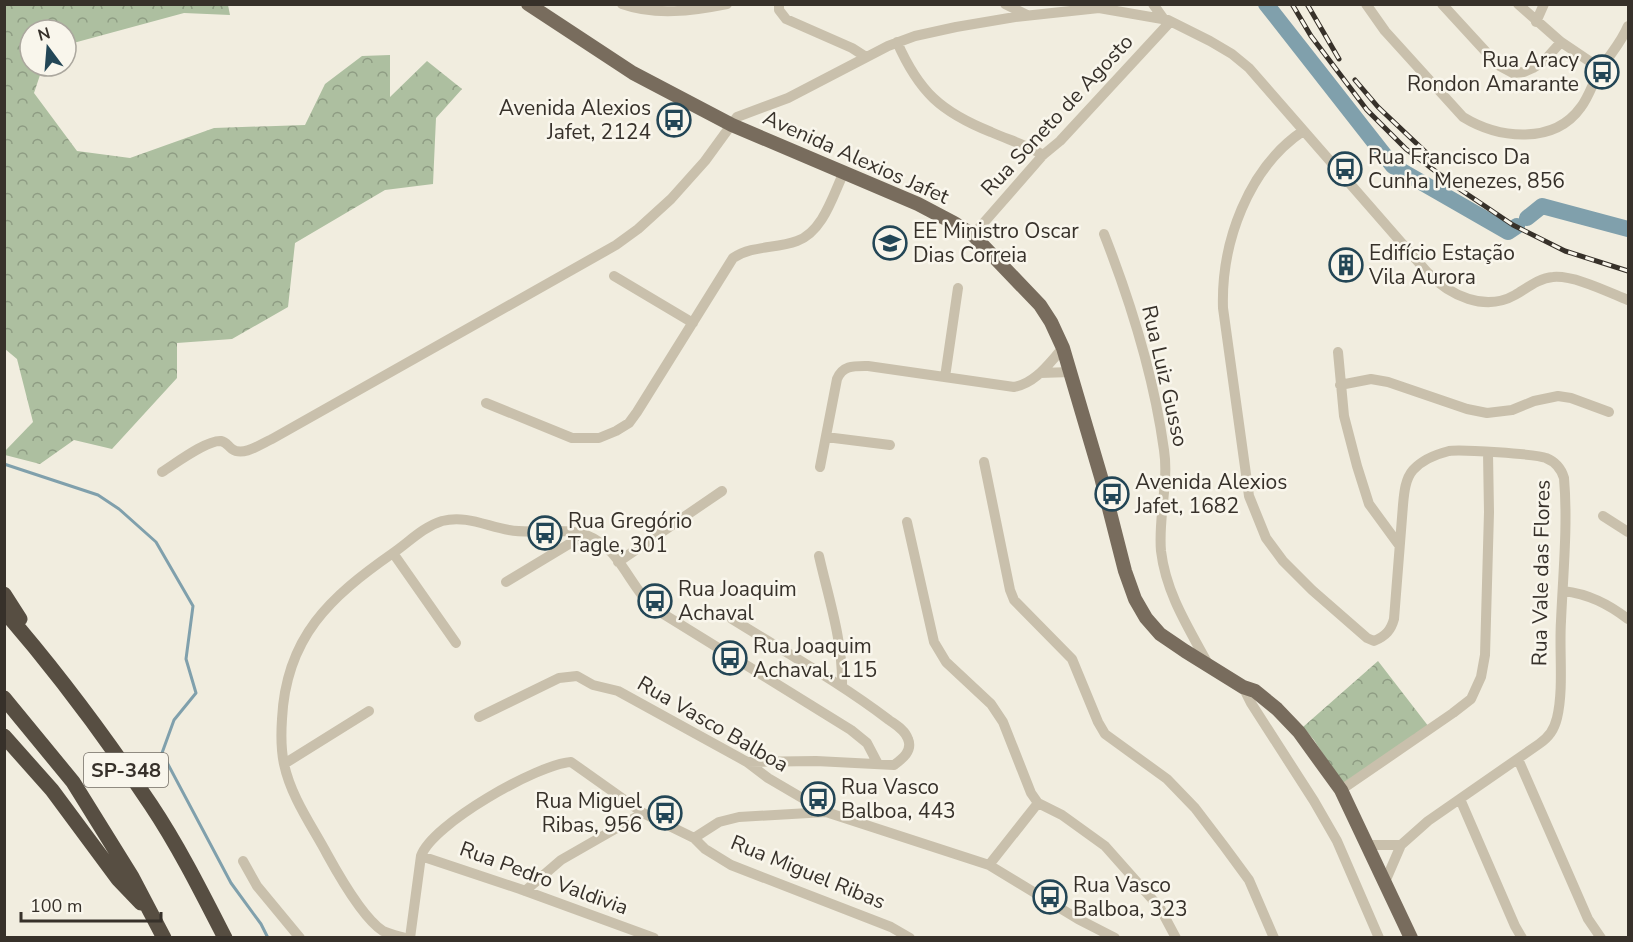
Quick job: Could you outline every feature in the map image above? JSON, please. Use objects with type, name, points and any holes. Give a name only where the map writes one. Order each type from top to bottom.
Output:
[{"type":"highway","points":[[4,594],[42,654]]},
{"type":"highway","name":"SP-348","points":[[4,611],[42,654],[152,807],[225,938]]},
{"type":"highway","name":"SP-348","points":[[4,698],[73,782],[132,877],[164,938]]},
{"type":"highway","points":[[4,736],[52,790],[118,879],[153,916]]},
{"type":"main road","name":"Avenida Alexios Jafet","points":[[528,4],[633,74],[732,125],[918,204],[973,235],[1040,305],[1052,322],[1063,348],[1101,477],[1125,571],[1135,599],[1146,618],[1160,634],[1243,687],[1255,691],[1299,732],[1341,790],[1411,938]]},
{"type":"street","points":[[622,4],[634,8],[678,12],[696,11],[727,4]]},
{"type":"street","points":[[779,4],[779,10],[786,19],[852,48],[866,57]]},
{"type":"street","points":[[1005,4],[1029,16]]},
{"type":"street","points":[[1153,4],[1166,20]]},
{"type":"street","points":[[1366,4],[1385,31],[1463,117],[1478,126],[1498,133],[1517,135],[1540,133],[1555,128],[1572,117],[1581,107],[1601,69],[1629,26]]},
{"type":"street","points":[[1442,4],[1498,65],[1514,73],[1524,72],[1544,61],[1561,42]]},
{"type":"street","points":[[1518,4],[1561,42],[1601,69]]},
{"type":"street","points":[[1536,22],[1544,4]]},
{"type":"street","points":[[162,472],[210,444],[220,441],[241,452],[272,440],[616,245],[671,199],[705,161],[737,117],[788,98],[897,42],[956,27],[1029,16],[1099,8],[1166,20],[1232,54],[1249,68],[1438,284],[1453,292],[1472,300],[1488,303],[1503,301],[1535,283],[1554,277],[1568,279],[1629,300]]},
{"type":"street","name":"Rua Soneto de Agosto","points":[[973,235],[1043,155],[1060,141],[1166,20]]},
{"type":"street","points":[[897,42],[904,59],[925,92],[937,104],[962,120],[1043,155]]},
{"type":"street","name":"Rua Vale das Flores","points":[[1304,131],[1278,152],[1249,193],[1242,208],[1229,252],[1222,291],[1249,496],[1266,538],[1283,561],[1312,590],[1367,638],[1374,641],[1382,638],[1391,629],[1394,618],[1405,488],[1412,471],[1426,459],[1451,450],[1545,457],[1560,468],[1564,477],[1563,591],[1557,719],[1554,727],[1546,739],[1428,820],[1401,845],[1385,882]]},
{"type":"street","points":[[486,403],[566,436],[599,438],[629,423],[662,375],[733,258],[743,252],[796,241],[808,235],[816,226],[844,172]]},
{"type":"street","name":"Rua Luiz Gusso","points":[[1104,234],[1131,308],[1164,449],[1161,550],[1170,590],[1177,608],[1208,664]]},
{"type":"street","points":[[614,276],[693,323]]},
{"type":"street","points":[[945,377],[958,288]]},
{"type":"street","points":[[820,467],[837,379],[840,372],[849,366],[868,366],[1014,387],[1024,384],[1040,373],[1063,348]]},
{"type":"street","points":[[1338,352],[1340,385],[1351,448],[1369,504],[1399,544]]},
{"type":"street","points":[[1040,373],[1071,372]]},
{"type":"street","points":[[1340,385],[1371,379],[1388,382],[1467,409],[1487,413],[1512,410],[1534,401],[1558,396],[1571,398],[1609,412]]},
{"type":"street","points":[[826,437],[890,445]]},
{"type":"street","points":[[1341,790],[1453,713],[1475,693],[1485,655],[1489,512],[1488,453]]},
{"type":"street","points":[[984,462],[1014,600],[1072,659],[1105,734],[1167,779],[1195,808],[1249,880],[1274,938]]},
{"type":"street","points":[[618,562],[722,491]]},
{"type":"street","points":[[1603,516],[1629,532]]},
{"type":"street","points":[[405,938],[383,931],[346,888],[294,792],[284,764],[281,738],[283,701],[286,684],[298,650],[323,611],[347,586],[428,527],[458,519],[471,520],[510,530],[557,530],[584,535],[602,544],[612,553],[633,585],[652,607],[851,730],[867,743],[878,764]]},
{"type":"street","points":[[907,522],[934,642],[946,662],[991,704],[1003,722],[1031,793],[1038,803],[1062,815],[1105,846],[1160,908],[1176,938]]},
{"type":"street","points":[[506,582],[584,535]]},
{"type":"street","points":[[393,553],[456,643]]},
{"type":"street","points":[[819,556],[839,643],[842,686]]},
{"type":"street","points":[[1563,591],[1594,598],[1629,619]]},
{"type":"street","points":[[732,619],[842,686],[900,728],[908,737],[910,744],[903,759],[894,765],[797,761],[747,762]]},
{"type":"street","name":"Rua Vasco Balboa","points":[[479,717],[548,682],[568,675],[577,676],[593,685],[618,691],[747,762],[768,778],[826,812],[988,865],[1114,938]]},
{"type":"street","name":"Avenida Alexios Jafet","points":[[1243,687],[1251,704],[1337,841],[1379,938]]},
{"type":"street","points":[[284,764],[369,711]]},
{"type":"street","points":[[1518,759],[1584,912],[1597,936]]},
{"type":"street","name":"Rua Miguel Ribas","points":[[421,856],[430,841],[469,810],[520,782],[566,763],[578,766],[643,813],[694,838],[705,849],[730,865],[891,927],[910,938]]},
{"type":"street","points":[[1460,799],[1522,938]]},
{"type":"street","points":[[988,865],[1038,803]]},
{"type":"street","points":[[694,838],[719,822],[739,818],[826,812]]},
{"type":"street","points":[[525,891],[561,860],[643,813]]},
{"type":"street","points":[[1368,845],[1401,845]]},
{"type":"street","points":[[410,938],[421,856]]},
{"type":"street","name":"Rua Pedro Valdivia","points":[[421,856],[654,938]]},
{"type":"street","points":[[243,861],[256,886],[300,938]]},
{"type":"green space","points":[[4,5],[228,5],[230,15],[184,13],[78,42],[78,18],[18,18],[18,78],[39,78],[34,93],[77,151],[130,158],[214,128],[305,125],[325,84],[362,56],[390,55],[390,97],[427,61],[462,89],[436,118],[433,184],[385,190],[295,243],[288,307],[232,339],[177,343],[177,378],[112,449],[74,440],[40,464],[5,455],[5,451],[33,422],[17,359],[5,349]]},
{"type":"green space","points":[[1378,661],[1429,727],[1342,784],[1303,727]]},
{"type":"waterway","points":[[1266,4],[1393,166],[1508,232],[1517,226]]},
{"type":"waterway","points":[[1527,218],[1542,206],[1628,229]]},
{"type":"waterway","points":[[4,464],[98,495],[119,509],[156,542],[193,606],[186,659],[196,693],[174,720],[162,753],[231,883],[261,924],[268,938]]},
{"type":"railway","points":[[1292,4],[1311,36],[1367,110],[1406,149],[1513,225],[1565,251],[1628,271]]},
{"type":"railway","points":[[1307,4],[1339,59]]},
{"type":"railway","points":[[1355,80],[1378,107],[1433,159]]},
{"type":"place","name":"Rua Aracy Rondon Amarante","points":[[1602,72]]},
{"type":"place","name":"Avenida Alexios Jafet, 2124","points":[[674,120]]},
{"type":"place","name":"Rua Francisco Da Cunha Menezes, 856","points":[[1345,169]]},
{"type":"place","name":"EE Ministro Oscar Dias Correia","points":[[890,243]]},
{"type":"place","name":"Edifício Estação Vila Aurora","points":[[1346,265]]},
{"type":"place","name":"Avenida Alexios Jafet, 1682","points":[[1112,494]]},
{"type":"place","name":"Rua Gregório Tagle, 301","points":[[545,533]]},
{"type":"place","name":"Rua Joaquim Achaval","points":[[655,601]]},
{"type":"place","name":"Rua Joaquim Achaval, 115","points":[[730,658]]},
{"type":"place","name":"Rua Vasco Balboa, 443","points":[[818,799]]},
{"type":"place","name":"Rua Miguel Ribas, 956","points":[[665,813]]},
{"type":"place","name":"Rua Vasco Balboa, 323","points":[[1050,897]]}]
